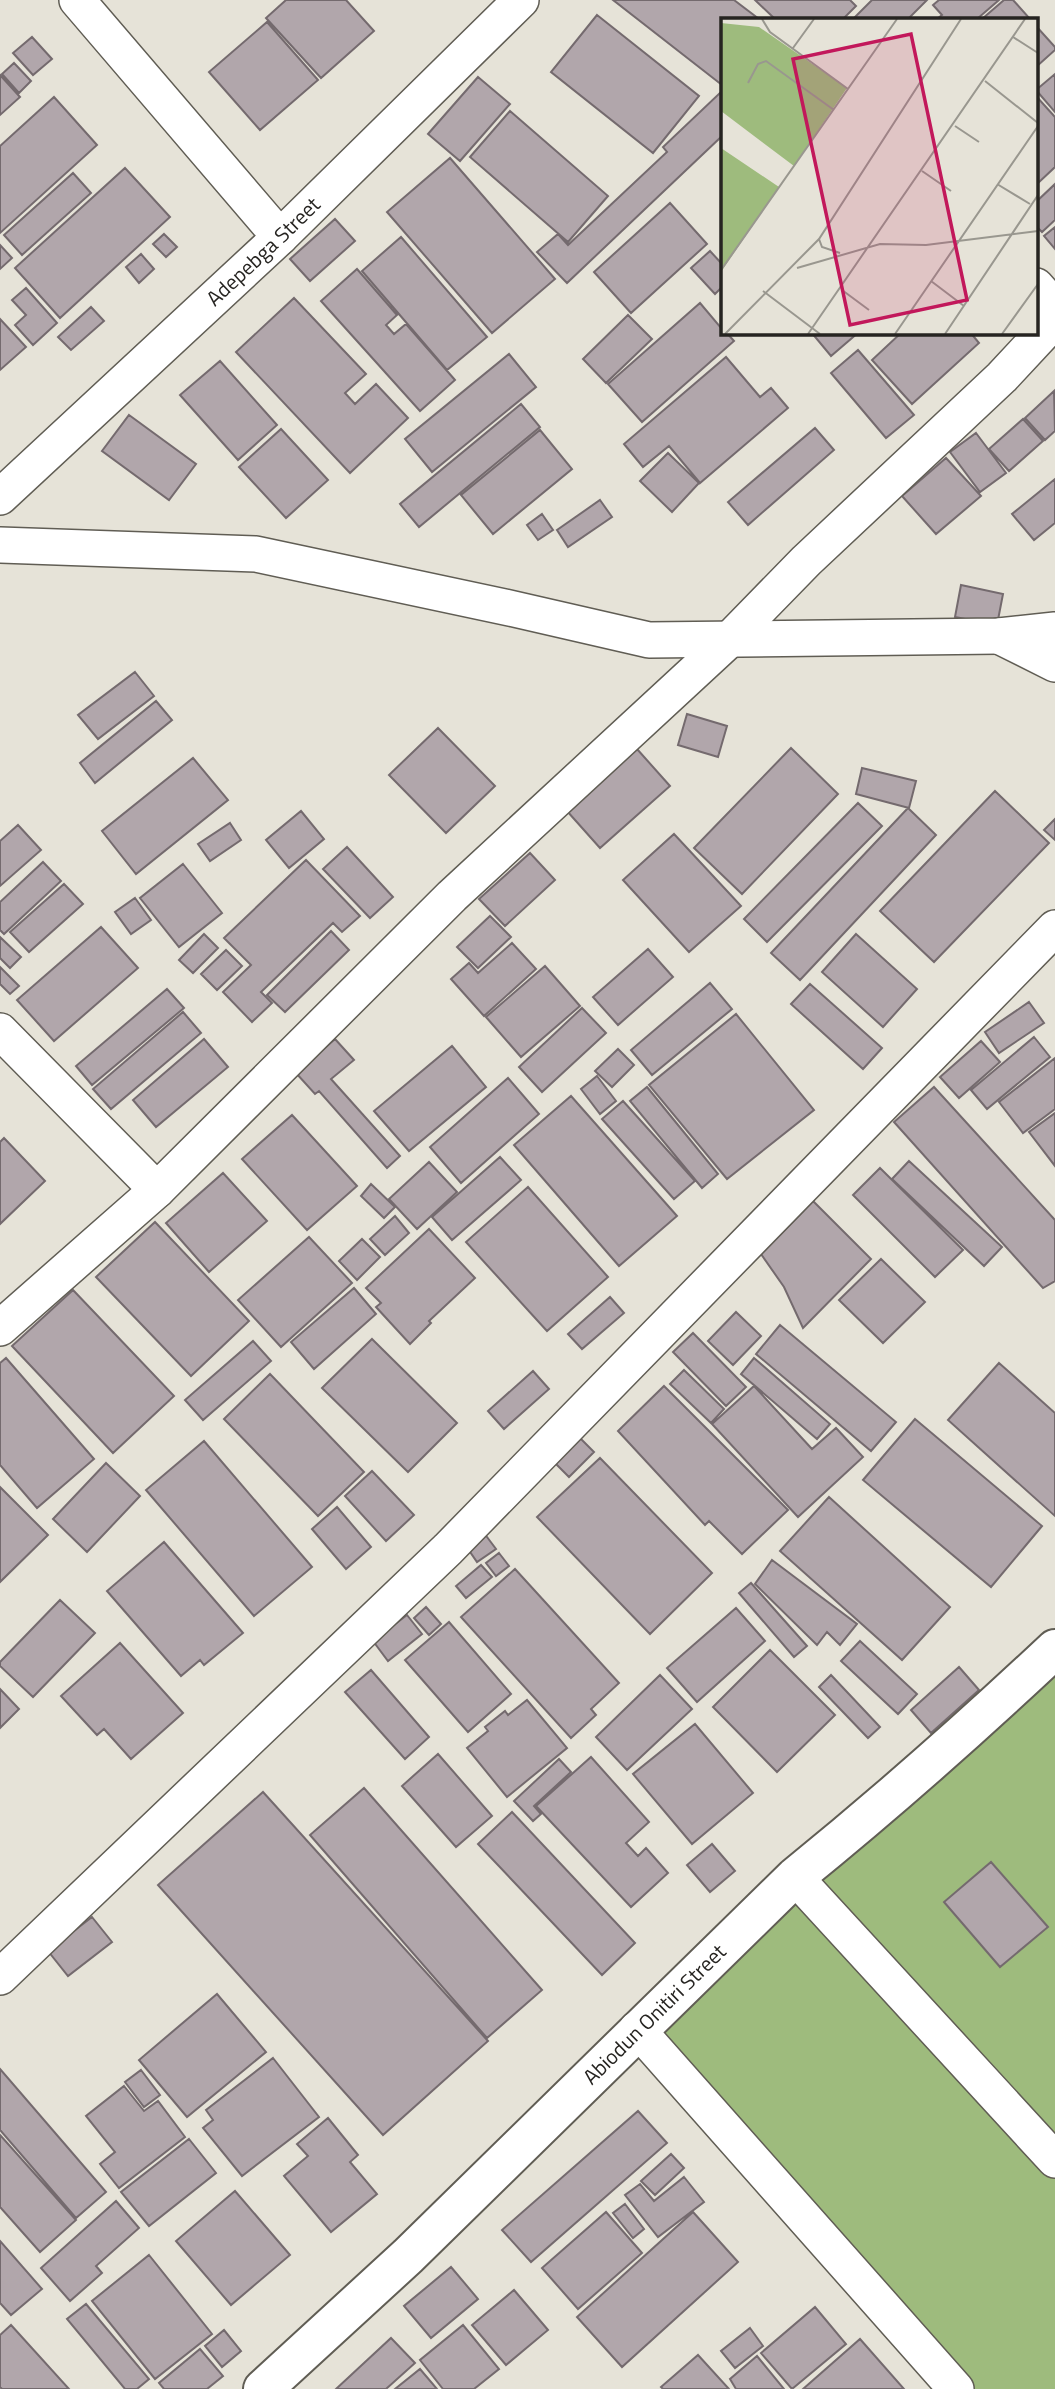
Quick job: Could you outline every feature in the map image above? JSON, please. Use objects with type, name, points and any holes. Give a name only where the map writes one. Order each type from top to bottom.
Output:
[{"type":"street","points":[[77,0],[280,237]]},
{"type":"street","name":"Adepebga Street","points":[[0,497],[280,237],[521,0]]},
{"type":"street","points":[[1038,288],[1055,307]]},
{"type":"street","points":[[0,1328],[157,1190],[452,896],[729,640],[806,561],[1002,377],[1055,320]]},
{"type":"street","points":[[0,545],[256,554],[649,640],[999,636],[1055,630]]},
{"type":"street","points":[[999,636],[1055,664]]},
{"type":"street","points":[[0,1978],[448,1549],[1055,928]]},
{"type":"street","points":[[0,1031],[157,1190]]},
{"type":"street","name":"Abiodun Onitiri Street","points":[[263,2389],[408,2256],[795,1877],[959,1740],[1055,1649]]},
{"type":"street","points":[[795,1877],[1055,2160]]},
{"type":"street","points":[[637,2029],[956,2389]]},
{"type":"green space","points":[[1055,1654],[1055,2389],[971,2389],[648,2042]]},
{"type":"building","points":[[286,0],[346,0],[374,31],[321,78],[266,18]]},
{"type":"building","points":[[613,0],[734,0],[758,18],[721,18],[721,84]]},
{"type":"building","points":[[755,0],[850,0],[856,6],[844,18],[774,18]]},
{"type":"building","points":[[872,0],[927,0],[909,18],[854,18]]},
{"type":"building","points":[[939,0],[999,0],[978,18],[938,18],[942,15],[933,5]]},
{"type":"building","points":[[1004,0],[1013,0],[1029,18],[983,18]]},
{"type":"building","points":[[597,15],[699,96],[653,153],[551,72]]},
{"type":"building","points":[[267,22],[318,80],[260,130],[209,72]]},
{"type":"building","points":[[1038,28],[1055,47],[1038,65]]},
{"type":"building","points":[[32,37],[52,59],[33,75],[13,53]]},
{"type":"building","points":[[14,63],[31,81],[19,93],[2,74]]},
{"type":"building","points":[[1055,74],[1055,112],[1038,92],[1038,88]]},
{"type":"building","points":[[0,75],[20,97],[0,115]]},
{"type":"building","points":[[478,77],[510,104],[460,161],[428,134]]},
{"type":"building","points":[[721,92],[721,137],[567,283],[537,252],[558,234],[568,245],[667,152],[663,147]]},
{"type":"building","points":[[54,97],[97,145],[0,233],[0,146]]},
{"type":"building","points":[[1038,98],[1055,117],[1055,167],[1038,183]]},
{"type":"building","points":[[510,111],[608,196],[568,242],[470,157]]},
{"type":"building","points":[[450,158],[555,279],[492,333],[387,212]]},
{"type":"building","points":[[125,168],[170,217],[60,318],[15,268]]},
{"type":"building","points":[[73,173],[91,193],[22,255],[4,235]]},
{"type":"building","points":[[1055,184],[1055,220],[1042,232],[1038,228],[1038,200]]},
{"type":"building","points":[[670,203],[707,244],[631,313],[594,272]]},
{"type":"building","points":[[335,219],[355,241],[310,281],[290,259]]},
{"type":"building","points":[[1055,227],[1055,249],[1044,236]]},
{"type":"building","points":[[164,234],[177,247],[166,257],[153,244]]},
{"type":"building","points":[[401,237],[487,337],[447,370],[362,271]]},
{"type":"building","points":[[0,245],[12,258],[0,269]]},
{"type":"building","points":[[710,251],[721,263],[721,288],[715,294],[691,268]]},
{"type":"building","points":[[141,254],[154,269],[139,283],[126,267]]},
{"type":"building","points":[[357,269],[397,315],[386,325],[394,334],[406,324],[455,380],[420,411],[321,301]]},
{"type":"building","points":[[26,288],[57,323],[33,345],[15,325],[26,315],[12,300]]},
{"type":"building","points":[[294,298],[366,374],[345,393],[355,404],[376,384],[408,418],[350,473],[236,352]]},
{"type":"building","points":[[700,303],[721,328],[721,334],[728,334],[734,341],[642,422],[608,384]]},
{"type":"building","points":[[91,307],[104,321],[71,350],[58,337]]},
{"type":"building","points":[[628,315],[652,339],[606,383],[583,359]]},
{"type":"building","points":[[0,319],[26,347],[0,370]]},
{"type":"building","points":[[813,334],[857,334],[831,356]]},
{"type":"building","points":[[900,334],[972,334],[979,343],[912,404],[872,360]]},
{"type":"building","points":[[858,350],[914,415],[886,438],[831,373]]},
{"type":"building","points":[[509,354],[536,387],[432,472],[405,439]]},
{"type":"building","points":[[726,357],[760,397],[771,388],[788,408],[700,483],[669,446],[643,467],[624,444]]},
{"type":"building","points":[[220,361],[277,425],[238,460],[180,395]]},
{"type":"building","points":[[1054,391],[1055,431],[1045,440],[1025,418]]},
{"type":"building","points":[[521,404],[540,427],[419,527],[400,504]]},
{"type":"building","points":[[129,415],[196,464],[169,500],[102,451]]},
{"type":"building","points":[[1023,419],[1043,441],[1009,471],[989,449]]},
{"type":"building","points":[[815,428],[834,450],[748,525],[728,502]]},
{"type":"building","points":[[281,429],[328,480],[286,518],[239,467]]},
{"type":"building","points":[[540,430],[572,469],[493,534],[461,495]]},
{"type":"building","points":[[976,433],[1006,473],[980,492],[950,452]]},
{"type":"building","points":[[668,453],[699,483],[672,512],[640,481]]},
{"type":"building","points":[[946,458],[981,496],[936,534],[902,496]]},
{"type":"building","points":[[1055,479],[1055,523],[1034,540],[1012,514]]},
{"type":"building","points":[[600,500],[612,517],[568,547],[557,530]]},
{"type":"building","points":[[542,514],[553,530],[538,540],[527,525]]},
{"type":"building","points":[[961,585],[1003,594],[997,625],[955,617]]},
{"type":"building","points":[[135,672],[154,696],[98,739],[78,715]]},
{"type":"building","points":[[156,701],[172,720],[95,783],[80,763]]},
{"type":"building","points":[[687,714],[727,726],[718,757],[678,745]]},
{"type":"building","points":[[438,728],[495,786],[446,833],[389,775]]},
{"type":"building","points":[[791,748],[838,794],[742,894],[694,848]]},
{"type":"building","points":[[637,749],[670,786],[600,848],[567,811]]},
{"type":"building","points":[[193,758],[228,800],[136,874],[102,831]]},
{"type":"building","points":[[862,768],[916,781],[909,808],[856,794]]},
{"type":"building","points":[[995,791],[1049,843],[934,962],[880,911]]},
{"type":"building","points":[[858,803],[882,826],[767,942],[744,919]]},
{"type":"building","points":[[908,808],[936,835],[800,980],[771,953]]},
{"type":"building","points":[[301,811],[324,839],[289,868],[266,840]]},
{"type":"building","points":[[1055,819],[1055,840],[1044,830]]},
{"type":"building","points":[[230,823],[241,840],[210,861],[198,844]]},
{"type":"building","points":[[18,825],[41,850],[0,886],[0,841]]},
{"type":"building","points":[[674,834],[741,906],[689,952],[623,880]]},
{"type":"building","points":[[347,847],[393,897],[370,918],[323,869]]},
{"type":"building","points":[[530,853],[555,880],[505,926],[479,899]]},
{"type":"building","points":[[306,860],[360,916],[342,932],[333,923],[261,992],[272,1003],[252,1022],[223,992],[251,965],[224,938]]},
{"type":"building","points":[[43,862],[61,881],[4,934],[0,930],[0,902]]},
{"type":"building","points":[[183,864],[222,913],[179,947],[140,898]]},
{"type":"building","points":[[64,884],[83,904],[29,952],[10,932]]},
{"type":"building","points":[[135,898],[151,920],[131,934],[115,912]]},
{"type":"building","points":[[490,916],[511,937],[478,968],[457,947]]},
{"type":"building","points":[[101,927],[138,968],[54,1041],[17,1000]]},
{"type":"building","points":[[331,931],[349,950],[285,1012],[267,995]]},
{"type":"building","points":[[204,934],[218,948],[193,973],[179,960]]},
{"type":"building","points":[[856,934],[917,989],[883,1027],[822,972]]},
{"type":"building","points":[[0,937],[21,957],[10,968],[0,958]]},
{"type":"building","points":[[512,943],[536,969],[484,1016],[451,979],[469,963],[478,973]]},
{"type":"building","points":[[648,949],[673,977],[618,1025],[593,997]]},
{"type":"building","points":[[226,950],[242,966],[217,990],[201,974]]},
{"type":"building","points":[[545,966],[580,1006],[521,1057],[486,1017]]},
{"type":"building","points":[[0,967],[19,986],[10,994],[0,984]]},
{"type":"building","points":[[710,983],[732,1009],[652,1075],[631,1050]]},
{"type":"building","points":[[810,984],[882,1048],[863,1069],[791,1004]]},
{"type":"building","points":[[167,989],[184,1008],[92,1085],[76,1066]]},
{"type":"building","points":[[1029,1002],[1044,1023],[999,1053],[985,1032]]},
{"type":"building","points":[[582,1008],[606,1033],[542,1092],[519,1067]]},
{"type":"building","points":[[183,1012],[201,1033],[111,1109],[93,1089]]},
{"type":"building","points":[[736,1014],[814,1110],[727,1179],[649,1085]]},
{"type":"building","points":[[1034,1037],[1050,1057],[987,1109],[971,1090]]},
{"type":"building","points":[[204,1039],[228,1067],[156,1127],[133,1100]]},
{"type":"building","points":[[335,1039],[354,1060],[331,1079],[400,1156],[387,1168],[319,1091],[315,1094],[296,1073]]},
{"type":"building","points":[[981,1041],[1000,1062],[959,1098],[940,1077]]},
{"type":"building","points":[[452,1046],[486,1087],[409,1151],[374,1111]]},
{"type":"building","points":[[618,1049],[634,1065],[612,1087],[595,1071]]},
{"type":"building","points":[[1055,1058],[1055,1109],[1023,1133],[999,1102]]},
{"type":"building","points":[[597,1076],[616,1101],[600,1114],[581,1089]]},
{"type":"building","points":[[508,1078],[539,1114],[461,1183],[430,1147]]},
{"type":"building","points":[[647,1087],[718,1174],[702,1188],[630,1101]]},
{"type":"building","points":[[934,1087],[1055,1220],[1055,1281],[1043,1288],[894,1122]]},
{"type":"building","points":[[571,1096],[677,1216],[619,1266],[514,1145]]},
{"type":"building","points":[[623,1101],[695,1181],[674,1199],[602,1119]]},
{"type":"building","points":[[1055,1113],[1055,1166],[1029,1132]]},
{"type":"building","points":[[292,1115],[357,1186],[307,1230],[242,1159]]},
{"type":"building","points":[[4,1138],[45,1181],[0,1224],[0,1142]]},
{"type":"building","points":[[500,1157],[521,1180],[452,1240],[432,1217]]},
{"type":"building","points":[[909,1161],[1002,1247],[984,1266],[892,1179]]},
{"type":"building","points":[[429,1162],[457,1192],[417,1229],[389,1199]]},
{"type":"building","points":[[880,1168],[963,1250],[935,1277],[853,1195]]},
{"type":"building","points":[[223,1173],[267,1221],[209,1272],[166,1223]]},
{"type":"building","points":[[371,1184],[395,1207],[384,1218],[361,1196]]},
{"type":"building","points":[[528,1187],[608,1277],[547,1331],[466,1242]]},
{"type":"building","points":[[813,1201],[871,1259],[803,1328],[784,1287],[761,1254]]},
{"type":"building","points":[[395,1216],[409,1233],[385,1255],[370,1239]]},
{"type":"building","points":[[155,1222],[249,1321],[191,1376],[96,1277]]},
{"type":"building","points":[[429,1229],[475,1278],[429,1321],[431,1323],[410,1344],[376,1307],[381,1303],[366,1288]]},
{"type":"building","points":[[309,1237],[352,1283],[281,1347],[238,1300]]},
{"type":"building","points":[[362,1239],[380,1257],[357,1280],[339,1261]]},
{"type":"building","points":[[881,1259],[925,1302],[883,1343],[839,1300]]},
{"type":"building","points":[[354,1288],[376,1314],[314,1369],[291,1342]]},
{"type":"building","points":[[73,1290],[174,1396],[113,1453],[12,1346]]},
{"type":"building","points":[[610,1297],[624,1313],[582,1349],[568,1334]]},
{"type":"building","points":[[736,1312],[761,1336],[733,1365],[708,1341]]},
{"type":"building","points":[[780,1325],[896,1422],[871,1451],[756,1354]]},
{"type":"building","points":[[693,1333],[746,1387],[726,1406],[673,1352]]},
{"type":"building","points":[[372,1339],[457,1423],[408,1472],[322,1388]]},
{"type":"building","points":[[253,1341],[271,1361],[203,1420],[185,1400]]},
{"type":"building","points":[[6,1358],[94,1459],[37,1508],[0,1465],[0,1363]]},
{"type":"building","points":[[754,1358],[830,1424],[817,1439],[741,1374]]},
{"type":"building","points":[[999,1363],[1055,1413],[1055,1516],[948,1420]]},
{"type":"building","points":[[684,1370],[724,1409],[711,1423],[670,1384]]},
{"type":"building","points":[[533,1371],[549,1389],[504,1429],[488,1411]]},
{"type":"building","points":[[270,1374],[364,1472],[318,1516],[224,1419]]},
{"type":"building","points":[[664,1386],[788,1510],[742,1554],[709,1521],[705,1525],[618,1431]]},
{"type":"building","points":[[754,1386],[812,1449],[836,1428],[863,1457],[798,1517],[712,1424]]},
{"type":"building","points":[[915,1419],[1042,1526],[991,1587],[863,1480]]},
{"type":"building","points":[[579,1437],[594,1452],[569,1477],[554,1462]]},
{"type":"building","points":[[204,1441],[312,1567],[254,1616],[146,1490]]},
{"type":"building","points":[[600,1458],[712,1573],[650,1634],[537,1517]]},
{"type":"building","points":[[106,1463],[140,1496],[87,1552],[53,1519]]},
{"type":"building","points":[[372,1471],[414,1515],[386,1541],[345,1496]]},
{"type":"building","points":[[0,1487],[48,1535],[0,1582]]},
{"type":"building","points":[[829,1497],[950,1607],[902,1660],[780,1551]]},
{"type":"building","points":[[337,1507],[371,1547],[346,1569],[312,1529]]},
{"type":"building","points":[[484,1533],[496,1549],[477,1562],[466,1546]]},
{"type":"building","points":[[164,1542],[243,1633],[204,1665],[200,1660],[181,1676],[107,1591]]},
{"type":"building","points":[[499,1553],[509,1566],[496,1576],[486,1563]]},
{"type":"building","points":[[772,1560],[857,1624],[840,1645],[827,1632],[817,1645],[755,1584]]},
{"type":"building","points":[[481,1565],[492,1577],[466,1598],[456,1586]]},
{"type":"building","points":[[515,1569],[619,1683],[591,1709],[596,1715],[571,1738],[461,1617]]},
{"type":"building","points":[[751,1583],[807,1646],[794,1657],[739,1593]]},
{"type":"building","points":[[60,1600],[95,1633],[33,1697],[0,1666],[0,1662]]},
{"type":"building","points":[[426,1607],[441,1624],[429,1635],[414,1618]]},
{"type":"building","points":[[736,1608],[765,1641],[697,1702],[667,1668]]},
{"type":"building","points":[[407,1615],[422,1634],[388,1661],[373,1641]]},
{"type":"building","points":[[449,1622],[511,1694],[468,1732],[405,1660]]},
{"type":"building","points":[[860,1641],[917,1694],[898,1714],[841,1661]]},
{"type":"building","points":[[120,1643],[183,1713],[131,1759],[104,1729],[97,1735],[61,1696]]},
{"type":"building","points":[[770,1650],[835,1715],[777,1772],[713,1707]]},
{"type":"building","points":[[959,1667],[979,1690],[931,1733],[911,1710]]},
{"type":"building","points":[[371,1670],[429,1737],[405,1759],[345,1692]]},
{"type":"building","points":[[660,1675],[692,1709],[627,1770],[596,1737]]},
{"type":"building","points":[[831,1675],[880,1727],[868,1738],[819,1687]]},
{"type":"building","points":[[0,1689],[19,1709],[0,1728]]},
{"type":"building","points":[[527,1700],[567,1748],[507,1797],[467,1748],[488,1731],[485,1727],[505,1711],[508,1715]]},
{"type":"building","points":[[695,1724],[753,1793],[692,1844],[633,1774]]},
{"type":"building","points":[[438,1754],[492,1816],[456,1847],[402,1786]]},
{"type":"building","points":[[591,1757],[649,1822],[626,1843],[638,1856],[646,1848],[668,1873],[631,1907],[536,1806]]},
{"type":"building","points":[[559,1759],[571,1772],[534,1806],[541,1814],[533,1821],[514,1801]]},
{"type":"building","points":[[364,1788],[542,1990],[487,2038],[310,1835]]},
{"type":"building","points":[[263,1792],[488,2041],[383,2135],[158,1885]]},
{"type":"building","points":[[512,1812],[635,1943],[602,1975],[478,1844]]},
{"type":"building","points":[[712,1844],[735,1871],[710,1892],[687,1865]]},
{"type":"building","points":[[991,1862],[1048,1927],[1000,1967],[944,1902]]},
{"type":"building","points":[[92,1917],[112,1942],[68,1976],[48,1951]]},
{"type":"building","points":[[217,1994],[266,2052],[187,2117],[139,2060]]},
{"type":"building","points":[[273,2058],[319,2117],[242,2176],[203,2128],[213,2120],[206,2110]]},
{"type":"building","points":[[0,2069],[106,2192],[76,2218],[0,2130]]},
{"type":"building","points":[[141,2070],[160,2095],[144,2107],[125,2082]]},
{"type":"building","points":[[124,2086],[144,2111],[158,2101],[185,2137],[119,2188],[100,2164],[115,2152],[86,2116]]},
{"type":"building","points":[[638,2111],[667,2143],[531,2262],[502,2230]]},
{"type":"building","points":[[328,2118],[358,2155],[350,2162],[377,2194],[331,2232],[284,2176],[308,2156],[297,2144]]},
{"type":"building","points":[[0,2135],[76,2220],[40,2252],[0,2207]]},
{"type":"building","points":[[189,2139],[216,2173],[149,2226],[121,2192]]},
{"type":"building","points":[[671,2154],[684,2168],[655,2195],[641,2181]]},
{"type":"building","points":[[684,2177],[704,2202],[658,2237],[625,2195],[640,2184],[654,2201]]},
{"type":"building","points":[[235,2191],[290,2255],[231,2305],[176,2241]]},
{"type":"building","points":[[116,2201],[139,2228],[96,2266],[102,2273],[70,2301],[41,2268]]},
{"type":"building","points":[[625,2204],[644,2229],[633,2238],[613,2213]]},
{"type":"building","points":[[606,2212],[642,2253],[578,2309],[542,2268]]},
{"type":"building","points":[[693,2212],[738,2262],[622,2367],[577,2317]]},
{"type":"building","points":[[0,2241],[42,2289],[11,2315],[0,2303]]},
{"type":"building","points":[[149,2255],[212,2334],[155,2379],[92,2301]]},
{"type":"building","points":[[451,2267],[478,2299],[431,2338],[404,2306]]},
{"type":"building","points":[[514,2290],[548,2330],[506,2365],[472,2325]]},
{"type":"building","points":[[86,2304],[149,2379],[137,2389],[125,2389],[67,2319]]},
{"type":"building","points":[[815,2307],[846,2344],[792,2389],[761,2353]]},
{"type":"building","points":[[11,2325],[69,2389],[0,2387],[0,2335]]},
{"type":"building","points":[[463,2325],[499,2369],[474,2389],[443,2389],[420,2360]]},
{"type":"building","points":[[750,2328],[763,2346],[735,2368],[721,2351]]},
{"type":"building","points":[[224,2330],[241,2351],[222,2367],[205,2346]]},
{"type":"building","points":[[391,2338],[415,2363],[386,2389],[336,2389]]},
{"type":"building","points":[[860,2339],[904,2389],[803,2389]]},
{"type":"building","points":[[200,2349],[223,2376],[207,2389],[164,2389],[159,2383]]},
{"type":"building","points":[[698,2355],[729,2389],[661,2387]]},
{"type":"building","points":[[757,2356],[784,2389],[736,2389],[730,2379]]},
{"type":"building","points":[[420,2369],[437,2389],[395,2389]]}]
